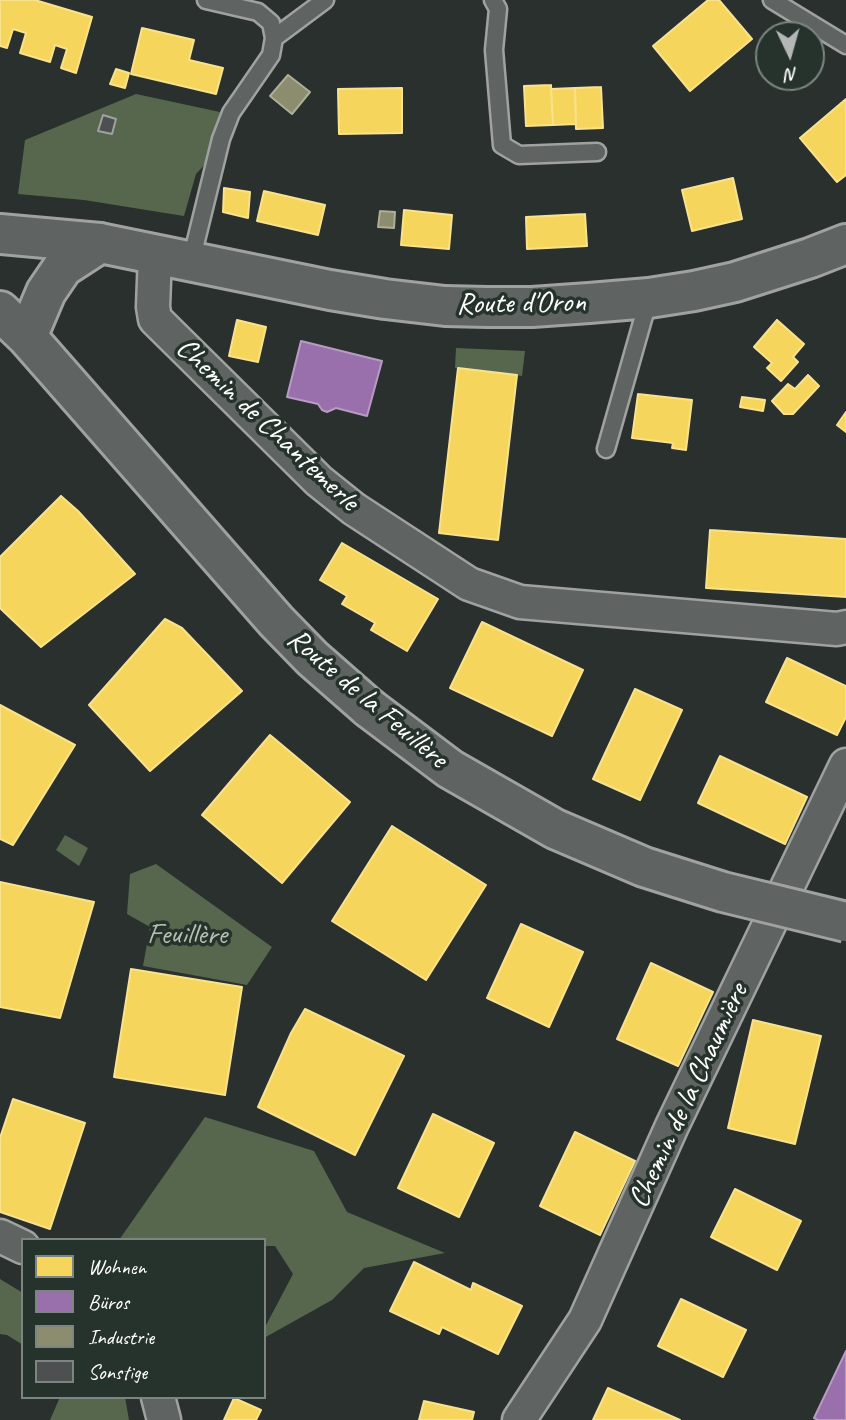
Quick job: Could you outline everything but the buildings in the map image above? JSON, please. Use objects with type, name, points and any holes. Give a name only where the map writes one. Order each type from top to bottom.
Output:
[{"type":"main road","name":"Route d'Oron","points":[[0,234],[100,243],[330,290],[445,306],[532,307],[649,298],[735,282],[846,244]]},
{"type":"main road","points":[[27,337],[46,292],[63,267],[100,243]]},
{"type":"main road","name":"Route de la Feuillère","points":[[0,311],[27,337],[276,621],[312,658],[369,709],[450,769],[555,829],[644,867],[723,892],[846,922]]},
{"type":"street","name":"Chemin de Chantemerle","points":[[173,258],[153,307],[155,319],[319,481],[354,509],[469,584],[520,602],[824,628],[846,627]]},
{"type":"street","name":"Chemin de la Chaumière","points":[[519,1420],[585,1320],[672,1126],[846,765]]},
{"type":"street","points":[[0,1237],[21,1246]]},
{"type":"street","points":[[159,1399],[164,1420]]},
{"type":"lane","points":[[173,258],[231,113],[271,55],[274,38],[271,23],[258,12],[206,0]]},
{"type":"lane","points":[[274,38],[325,0]]},
{"type":"lane","points":[[493,0],[498,9],[494,50],[502,145],[519,155],[597,152]]},
{"type":"lane","points":[[772,0],[846,45]]},
{"type":"lane","points":[[606,449],[649,298]]},
{"type":"green space","points":[[136,94],[220,112],[208,161],[196,174],[184,216],[84,200],[18,194],[25,140]]},
{"type":"green space","points":[[456,348],[525,351],[522,376],[455,368]]},
{"type":"green space","points":[[65,835],[88,848],[79,866],[56,850]]},
{"type":"green space","name":"Feuillère","points":[[156,864],[272,947],[247,985],[143,966],[150,927],[127,914],[130,874]]},
{"type":"green space","points":[[205,1117],[314,1151],[347,1212],[445,1253],[364,1268],[332,1300],[266,1337],[266,1325],[293,1274],[275,1246],[266,1246],[266,1238],[120,1238]]},
{"type":"green space","points":[[0,1279],[21,1292],[21,1344],[0,1334]]},
{"type":"green space","points":[[59,1399],[125,1399],[129,1420],[50,1420]]}]
